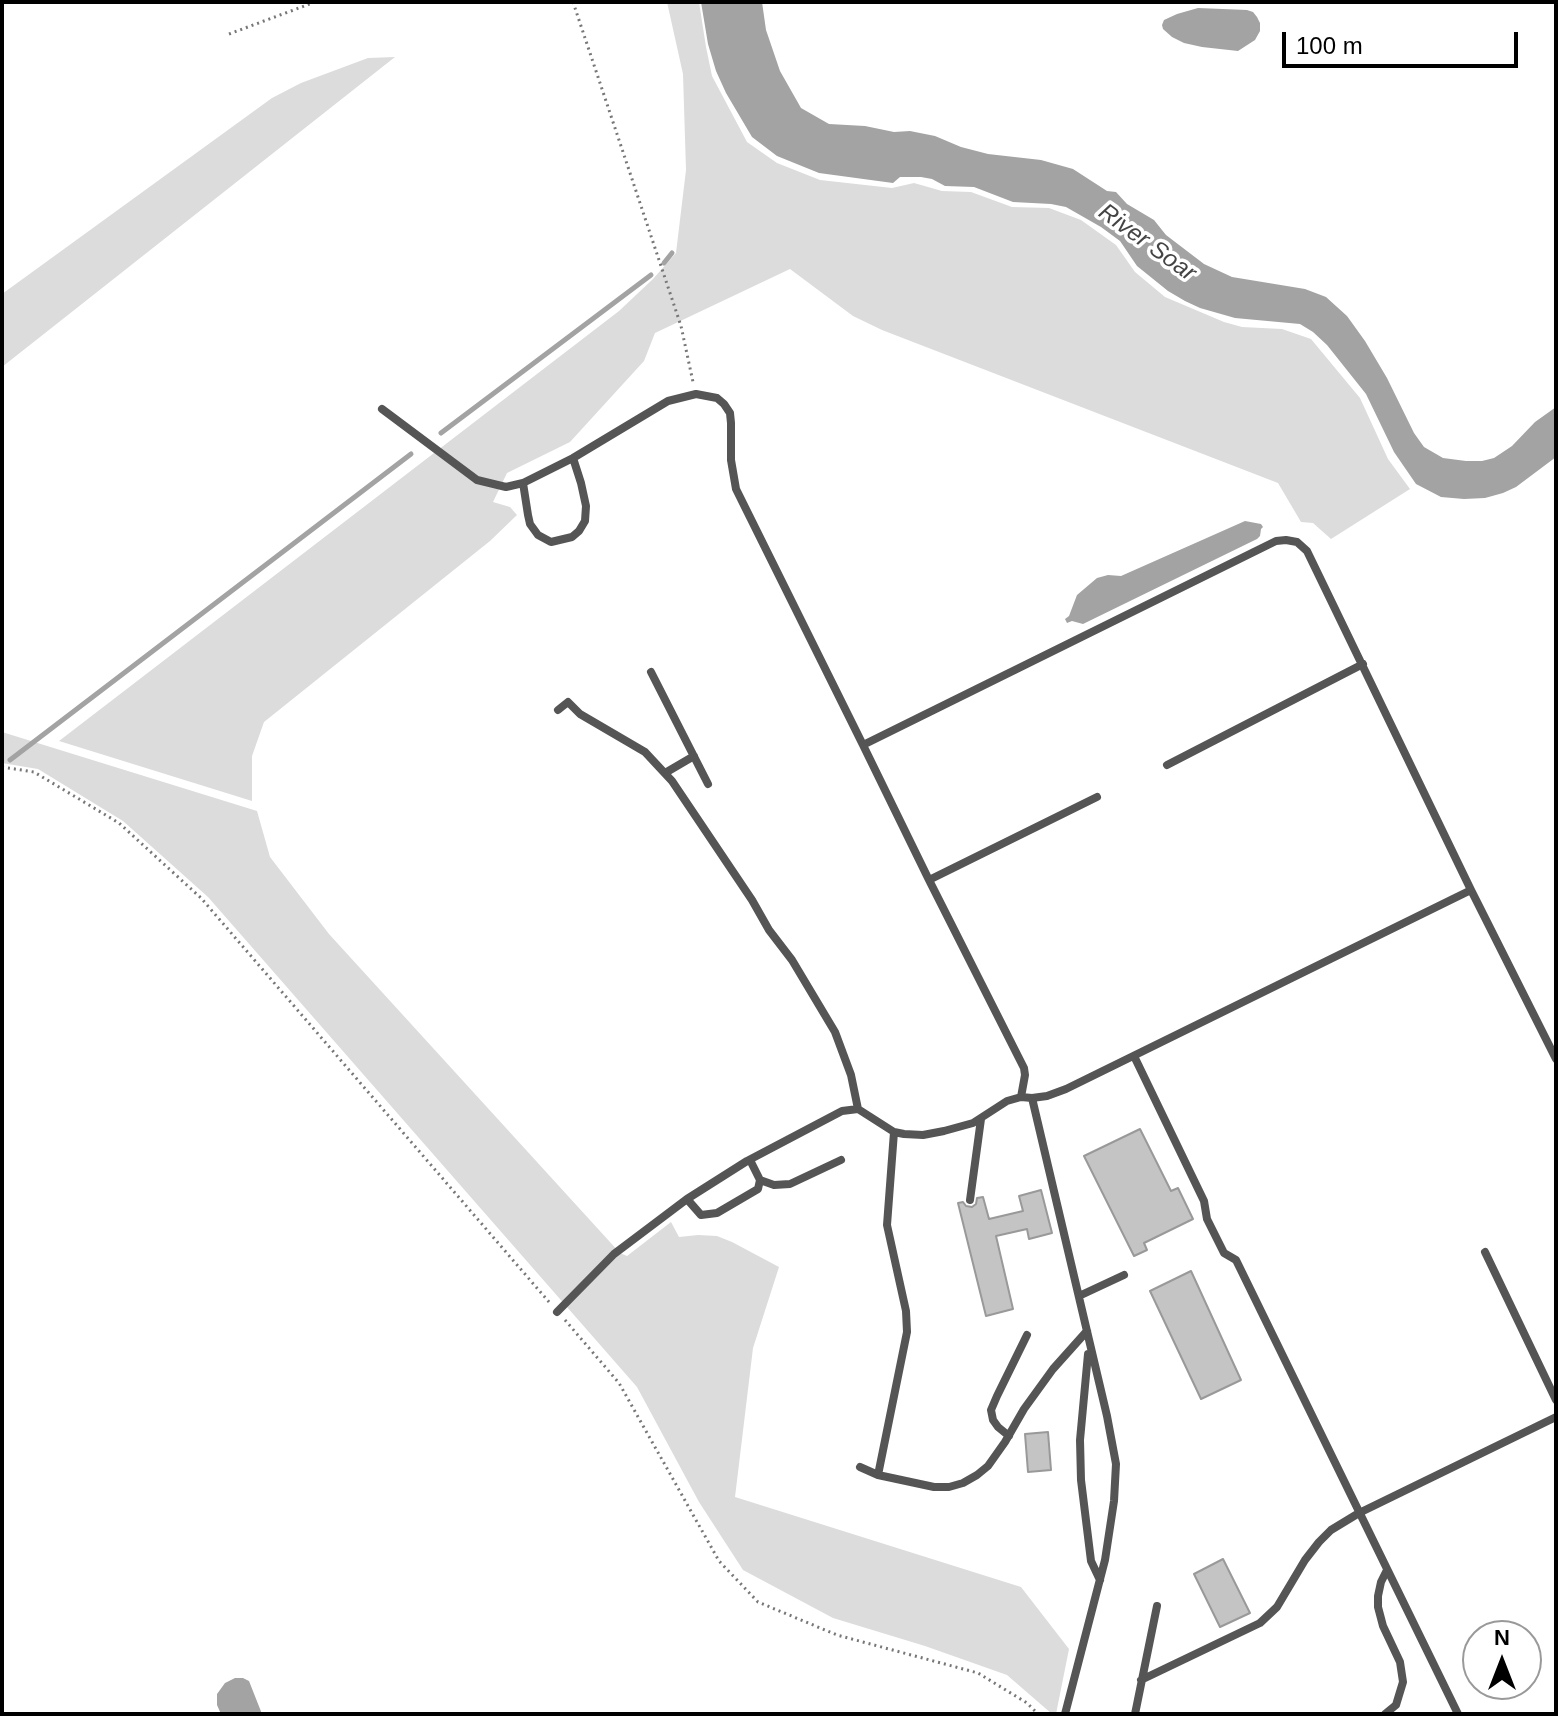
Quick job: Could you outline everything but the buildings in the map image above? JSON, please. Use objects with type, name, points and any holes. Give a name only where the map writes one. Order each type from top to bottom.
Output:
[{"type":"lane","points":[[382,409],[477,480],[506,487],[523,483],[573,458],[668,401],[696,394],[717,398],[730,413],[731,460],[736,489],[1024,1068],[1021,1097]]},
{"type":"lane","points":[[523,483],[530,524],[538,535],[551,542],[572,537],[585,521],[586,506],[573,458]]},
{"type":"lane","points":[[863,745],[1276,541],[1291,540],[1304,546],[1556,1059]]},
{"type":"lane","points":[[1167,765],[1363,664]]},
{"type":"lane","points":[[651,672],[708,784]]},
{"type":"lane","points":[[558,710],[568,702],[580,714],[645,752],[665,773],[792,960],[835,1032],[851,1075],[858,1109]]},
{"type":"lane","points":[[665,773],[694,756]]},
{"type":"lane","points":[[929,880],[1097,797]]},
{"type":"lane","points":[[557,1312],[614,1254],[687,1199],[750,1160],[842,1111],[858,1109],[894,1132],[923,1135],[973,1123],[1007,1101],[1047,1096],[1066,1089],[1471,890]]},
{"type":"lane","points":[[1134,1056],[1204,1201],[1207,1219],[1224,1253],[1236,1260],[1458,1714]]},
{"type":"lane","points":[[1032,1098],[1116,1464],[1111,1529],[1065,1714]]},
{"type":"lane","points":[[970,1200],[981,1119]]},
{"type":"lane","points":[[878,1475],[907,1332],[906,1311],[887,1225],[894,1132]]},
{"type":"lane","points":[[687,1199],[701,1215],[717,1213],[758,1189],[760,1180],[750,1160]]},
{"type":"lane","points":[[760,1180],[774,1185],[790,1184],[841,1160]]},
{"type":"lane","points":[[1485,1252],[1556,1400]]},
{"type":"lane","points":[[1079,1296],[1124,1275]]},
{"type":"lane","points":[[860,1467],[878,1475],[934,1487],[949,1487],[977,1475],[988,1466],[1053,1369],[1087,1331]]},
{"type":"lane","points":[[1009,1436],[993,1420],[991,1410],[1027,1335]]},
{"type":"lane","points":[[1089,1346],[1080,1440],[1081,1480],[1091,1561],[1100,1580]]},
{"type":"lane","points":[[1141,1680],[1260,1623],[1277,1607],[1305,1560],[1331,1530],[1359,1513],[1556,1417]]},
{"type":"lane","points":[[1385,1714],[1396,1705],[1403,1682],[1400,1662],[1383,1626],[1378,1607],[1381,1582],[1387,1570]]},
{"type":"lane","points":[[1135,1714],[1157,1606]]},
{"type":"path","points":[[229,34],[315,2]]},
{"type":"path","points":[[573,2],[681,326],[696,394]]},
{"type":"path","points":[[2,767],[34,772],[119,823],[201,898],[619,1383],[719,1561],[758,1602],[837,1635],[978,1673],[1027,1703],[1038,1714]]},
{"type":"shaded area","points":[[667,2],[699,2],[712,76],[747,142],[777,163],[820,180],[892,188],[914,183],[942,191],[971,192],[1012,207],[1049,208],[1081,220],[1116,245],[1135,272],[1165,297],[1224,322],[1242,327],[1282,329],[1311,339],[1360,398],[1388,459],[1410,489],[1331,539],[1313,523],[1301,522],[1278,483],[882,330],[853,316],[790,269],[655,333],[644,361],[570,442],[507,473],[493,502],[510,507],[517,515],[490,541],[264,722],[252,756],[252,801],[59,741],[619,311],[676,253],[686,170],[683,74]]},
{"type":"shaded area","points":[[395,57],[2,367],[2,294],[272,98],[301,83],[368,58]]},
{"type":"shaded area","points":[[2,732],[257,811],[270,857],[329,934],[620,1253],[627,1256],[671,1222],[679,1237],[717,1236],[779,1267],[753,1348],[735,1497],[1021,1587],[1069,1649],[1056,1714],[1052,1714],[1007,1675],[833,1618],[743,1570],[699,1502],[637,1387],[208,897],[123,821],[38,769],[2,763]]},
{"type":"water","name":"River Soar","points":[[701,2],[762,2],[766,30],[780,71],[801,108],[829,124],[910,131],[988,154],[1041,160],[1073,169],[1107,191],[1116,192],[1204,264],[1232,277],[1305,289],[1326,297],[1347,316],[1365,341],[1424,447],[1443,458],[1482,461],[1494,458],[1556,407],[1556,457],[1503,493],[1485,498],[1441,497],[1416,484],[1394,452],[1366,394],[1327,345],[1300,324],[1235,318],[1185,301],[1137,266],[1120,241],[1066,207],[1013,202],[974,187],[945,186],[921,177],[900,177],[893,183],[819,173],[777,156],[752,137],[726,93],[708,44]]},
{"type":"water","points":[[1198,8],[1253,12],[1260,23],[1260,31],[1255,40],[1238,51],[1184,43],[1163,29],[1164,20]]},
{"type":"water","points":[[1245,521],[1263,527],[1257,539],[1083,624],[1067,623],[1065,619],[1077,595],[1097,578],[1121,576]]},
{"type":"water","points":[[235,1678],[249,1681],[262,1714],[221,1714],[217,1694],[225,1683]]},
{"type":"waterway","points":[[664,263],[672,253]]},
{"type":"waterway","points":[[441,433],[651,275]]},
{"type":"waterway","points":[[10,760],[411,454]]}]
